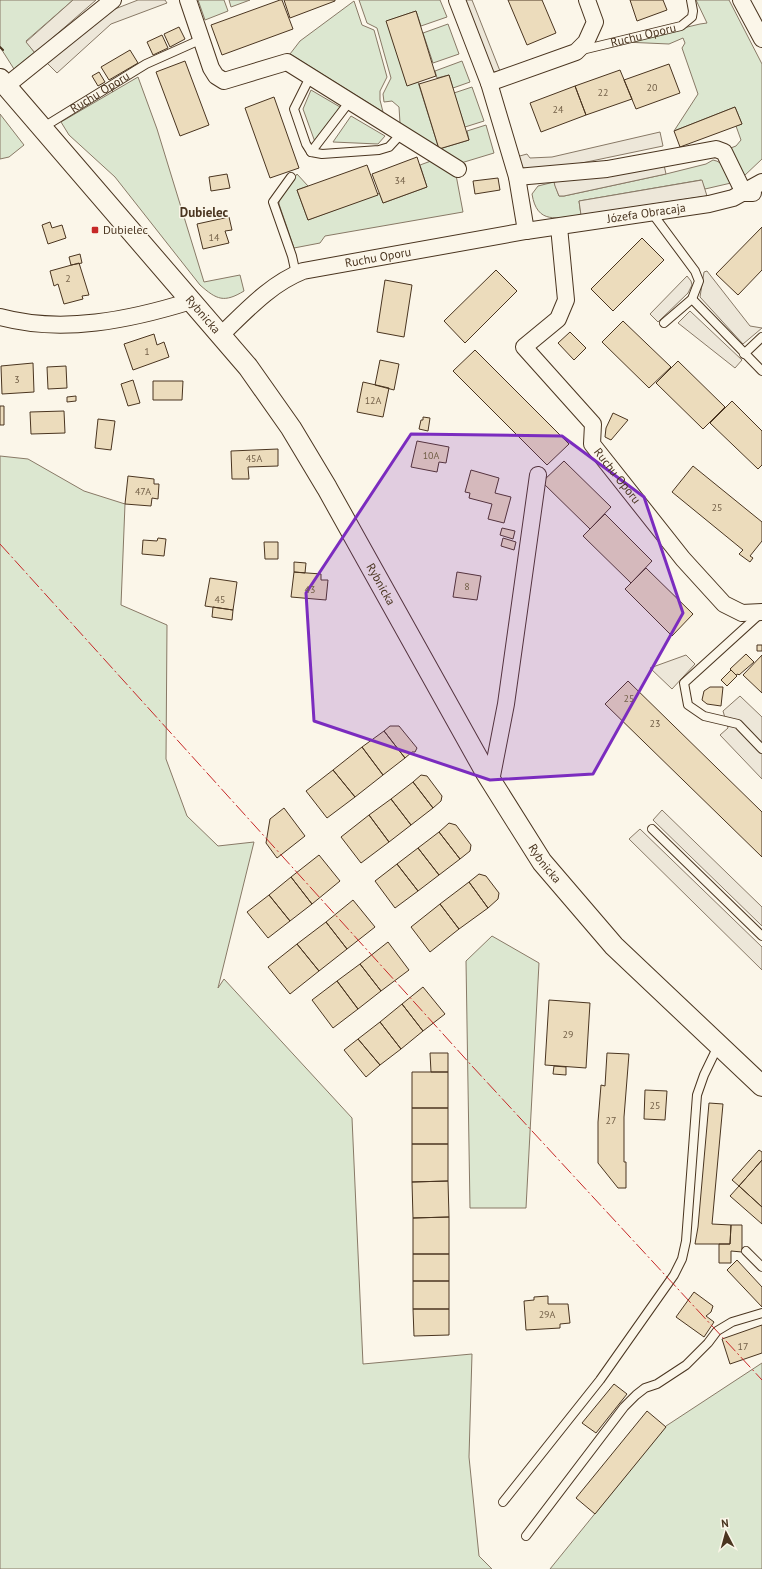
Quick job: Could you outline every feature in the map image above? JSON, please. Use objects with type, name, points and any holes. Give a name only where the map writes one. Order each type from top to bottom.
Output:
[{"type":"street","points":[[3,83],[113,0]]},
{"type":"street","points":[[188,0],[211,68],[216,76],[224,81],[287,62],[458,169]]},
{"type":"street","points":[[457,0],[489,83],[517,177],[526,231]]},
{"type":"street","name":"Ruchu Oporu","points":[[489,83],[576,52],[586,42],[595,22],[587,0]]},
{"type":"street","points":[[741,0],[762,39]]},
{"type":"street","name":"Rybnicka","points":[[3,83],[222,335],[248,367],[291,428],[331,495],[491,781],[542,862],[614,946],[762,1086]]},
{"type":"street","points":[[517,177],[607,169],[716,149],[724,152],[744,192],[762,193]]},
{"type":"street","name":"Józefa Obracaja","points":[[526,231],[709,204],[733,198],[762,182]]},
{"type":"street","name":"Ruchu Oporu","points":[[559,227],[566,300],[558,318],[524,347],[593,424],[592,444],[683,559],[724,604],[742,613],[762,613]]},
{"type":"street","name":"Ruchu Oporu","points":[[222,335],[272,288],[287,278],[303,271],[526,231]]},
{"type":"street","points":[[0,317],[17,322],[53,325],[96,323],[133,316],[191,301]]},
{"type":"street","points":[[491,781],[506,704],[538,475]]},
{"type":"lane","name":"Ruchu Oporu","points":[[576,52],[681,26],[692,17],[693,11],[691,0]]},
{"type":"lane","name":"Ruchu Oporu","points":[[42,128],[146,64],[202,39]]},
{"type":"lane","points":[[312,77],[307,83],[294,109],[306,144],[312,152],[322,154],[379,150],[389,147],[401,134]]},
{"type":"lane","points":[[312,152],[350,101]]},
{"type":"lane","points":[[290,177],[273,202],[292,256],[296,274]]},
{"type":"lane","points":[[652,213],[695,271],[699,281],[692,299],[664,323]]},
{"type":"lane","points":[[692,299],[762,371]]},
{"type":"lane","points":[[744,354],[762,337]]},
{"type":"lane","points":[[762,613],[684,683],[688,705],[704,716],[738,724],[762,748]]},
{"type":"lane","points":[[652,829],[762,936]]},
{"type":"lane","points":[[503,1502],[600,1380],[674,1275],[682,1259],[686,1241],[697,1095],[718,1046]]},
{"type":"lane","points":[[746,1251],[762,1267]]},
{"type":"lane","points":[[526,1536],[624,1407],[636,1395],[645,1388],[657,1384],[686,1365],[708,1343],[717,1331],[732,1322],[762,1313]]},
{"type":"highlighted area","points":[[411,434],[562,436],[644,497],[683,613],[593,774],[490,780],[314,721],[306,593]]},
{"type":"green space","points":[[0,0],[73,0],[26,41],[35,53],[14,69],[0,47]]},
{"type":"green space","points":[[198,0],[224,0],[228,11],[205,20]]},
{"type":"green space","points":[[229,0],[250,0],[231,7]]},
{"type":"green space","points":[[359,0],[440,0],[447,17],[421,26],[416,11],[387,21],[407,85],[418,82],[439,148],[400,123],[399,107],[392,101],[384,102],[383,94],[391,78],[377,28],[367,23]]},
{"type":"green space","points":[[696,0],[729,0],[762,64],[762,159],[744,176],[728,149],[736,146],[741,140],[736,126],[742,124],[735,107],[674,131],[698,94],[682,48],[685,43],[683,38],[669,44],[624,42],[707,23]]},
{"type":"green space","points":[[354,1],[362,25],[374,30],[387,77],[380,91],[380,100],[383,112],[290,54],[300,41]]},
{"type":"green space","points":[[448,24],[459,54],[433,63],[423,33]]},
{"type":"green space","points":[[462,61],[470,82],[453,88],[449,75],[437,78],[435,71]]},
{"type":"green space","points":[[138,77],[157,129],[204,282],[240,275],[244,291],[237,295],[226,298],[216,297],[200,285],[115,177],[69,135],[61,122]]},
{"type":"green space","points":[[472,87],[484,121],[465,127],[454,93]]},
{"type":"green space","points":[[311,90],[340,107],[315,142],[303,109]]},
{"type":"green space","points":[[0,114],[24,145],[9,157],[0,159]]},
{"type":"green space","points":[[351,116],[385,136],[378,144],[333,142]]},
{"type":"green space","points":[[486,125],[494,153],[461,163],[439,149],[469,140],[467,131]]},
{"type":"green space","points":[[713,160],[717,161],[723,166],[731,183],[705,189],[701,180],[579,201],[581,215],[556,218],[543,215],[538,211],[532,194],[538,186],[554,182],[559,196],[564,196],[666,174],[706,164]]},
{"type":"green space","points":[[431,161],[456,175],[463,212],[325,236],[320,243],[294,248],[279,201],[297,174],[308,186],[297,190],[308,220],[380,193],[383,203],[427,187],[420,165]]},
{"type":"green space","points":[[0,456],[28,459],[84,491],[125,504],[121,605],[167,625],[166,759],[187,816],[218,846],[254,842],[218,988],[224,979],[352,1118],[363,1364],[472,1354],[469,1457],[479,1556],[492,1569],[0,1569]]},
{"type":"green space","points":[[492,936],[539,963],[526,1208],[470,1208],[466,961]]},
{"type":"green space","points":[[762,1363],[762,1569],[550,1569],[666,1426]]},
{"type":"shaded area","points":[[73,0],[96,0],[35,53],[26,42]]},
{"type":"shaded area","points":[[138,0],[165,0],[167,3],[111,24],[57,73],[47,63],[102,14]]},
{"type":"shaded area","points":[[461,0],[472,0],[500,71],[494,72],[489,69]]},
{"type":"shaded area","points":[[660,132],[663,146],[577,164],[534,171],[521,167],[516,157],[527,154],[530,158],[552,157]]},
{"type":"shaded area","points":[[664,165],[666,174],[564,196],[559,196],[554,182]]},
{"type":"shaded area","points":[[702,180],[707,196],[581,215],[579,201]]},
{"type":"shaded area","points":[[707,271],[750,326],[762,328],[743,344],[700,297],[704,272]]},
{"type":"shaded area","points":[[687,276],[692,285],[688,293],[658,322],[650,314]]},
{"type":"shaded area","points":[[690,311],[742,360],[735,368],[678,323]]},
{"type":"shaded area","points":[[686,655],[695,664],[672,689],[650,668]]},
{"type":"shaded area","points":[[740,696],[762,717],[762,779],[720,735],[728,728],[723,711]]},
{"type":"shaded area","points":[[662,810],[762,907],[762,926],[653,820]]},
{"type":"shaded area","points":[[640,829],[762,947],[762,970],[629,839]]},
{"type":"building","points":[[282,0],[293,29],[222,55],[211,25]]},
{"type":"building","points":[[284,0],[335,0],[335,1],[290,18]]},
{"type":"building","points":[[508,0],[542,0],[556,33],[527,45]]},
{"type":"building","points":[[630,0],[663,0],[667,10],[637,21]]},
{"type":"building","points":[[416,11],[436,76],[407,86],[386,21]]},
{"type":"building","points":[[179,27],[185,39],[170,47],[164,34]]},
{"type":"building","points":[[162,35],[168,48],[153,55],[147,42]]},
{"type":"building","points":[[130,50],[138,63],[109,80],[101,67]]},
{"type":"building","points":[[185,61],[209,125],[180,136],[156,72]]},
{"type":"building","points":[[669,64],[680,93],[636,109],[624,80]]},
{"type":"building","points":[[620,70],[632,99],[586,115],[575,86]]},
{"type":"building","points":[[99,72],[105,82],[98,86],[92,76]]},
{"type":"building","points":[[449,75],[469,140],[439,149],[419,84]]},
{"type":"building","points":[[575,86],[586,115],[541,132],[530,103]]},
{"type":"building","points":[[274,97],[299,168],[270,178],[245,108]]},
{"type":"building","points":[[735,107],[742,124],[680,147],[674,131]]},
{"type":"building","points":[[417,157],[427,187],[383,203],[372,174]]},
{"type":"building","points":[[367,165],[378,195],[308,220],[297,190]]},
{"type":"building","points":[[227,174],[230,188],[211,191],[209,177]]},
{"type":"building","points":[[498,178],[500,190],[475,194],[473,181]]},
{"type":"building","points":[[229,217],[232,230],[225,231],[229,243],[203,249],[197,224]]},
{"type":"building","points":[[50,222],[52,228],[62,225],[66,238],[48,244],[42,225]]},
{"type":"building","points":[[762,227],[762,270],[738,295],[716,274]]},
{"type":"building","points":[[642,238],[664,260],[613,311],[591,289]]},
{"type":"building","points":[[80,254],[82,263],[71,265],[69,257]]},
{"type":"building","points":[[79,263],[89,295],[82,296],[83,299],[64,304],[58,284],[54,286],[50,271]]},
{"type":"building","points":[[496,270],[517,291],[465,343],[444,321]]},
{"type":"building","points":[[385,280],[412,285],[404,337],[377,332]]},
{"type":"building","points":[[623,321],[671,367],[649,388],[602,342]]},
{"type":"building","points":[[570,332],[586,348],[574,360],[558,343]]},
{"type":"building","points":[[154,334],[157,345],[164,342],[169,357],[133,370],[124,344]]},
{"type":"building","points":[[475,350],[569,444],[547,465],[453,371]]},
{"type":"building","points":[[380,360],[399,364],[394,390],[375,385]]},
{"type":"building","points":[[678,361],[725,407],[703,429],[656,383]]},
{"type":"building","points":[[33,363],[34,392],[2,394],[1,366]]},
{"type":"building","points":[[66,366],[67,388],[48,389],[47,367]]},
{"type":"building","points":[[133,380],[140,403],[128,406],[121,384]]},
{"type":"building","points":[[153,381],[183,381],[182,400],[153,400]]},
{"type":"building","points":[[363,382],[389,388],[383,417],[357,412]]},
{"type":"building","points":[[76,396],[76,401],[67,402],[67,397]]},
{"type":"building","points":[[732,401],[762,431],[762,465],[758,469],[710,423]]},
{"type":"building","points":[[0,406],[4,406],[4,425],[0,425]]},
{"type":"building","points":[[64,411],[65,433],[31,434],[30,412]]},
{"type":"building","points":[[613,413],[628,420],[611,440],[605,437],[606,428]]},
{"type":"building","points":[[423,417],[430,418],[428,431],[419,429]]},
{"type":"building","points":[[98,419],[115,421],[111,450],[95,448]]},
{"type":"building","points":[[417,441],[449,447],[446,463],[439,462],[437,472],[411,467]]},
{"type":"building","points":[[278,449],[278,466],[248,467],[249,479],[232,479],[231,451]]},
{"type":"building","points":[[564,461],[611,507],[590,529],[542,482]]},
{"type":"building","points":[[693,466],[762,522],[762,541],[750,556],[753,558],[750,562],[739,554],[743,550],[672,492]]},
{"type":"building","points":[[471,470],[499,478],[495,493],[511,497],[504,523],[488,519],[492,504],[469,498],[470,493],[465,492]]},
{"type":"building","points":[[128,476],[154,479],[154,484],[159,484],[158,499],[152,498],[151,506],[125,504]]},
{"type":"building","points":[[605,514],[652,561],[631,583],[583,536]]},
{"type":"building","points":[[502,528],[515,531],[513,539],[500,535]]},
{"type":"building","points":[[158,538],[166,539],[164,556],[142,554],[143,540],[157,541]]},
{"type":"building","points":[[503,538],[516,542],[514,550],[501,546]]},
{"type":"building","points":[[264,542],[278,542],[278,559],[265,559]]},
{"type":"building","points":[[294,562],[306,563],[305,573],[294,572]]},
{"type":"building","points":[[646,568],[693,614],[672,636],[625,589]]},
{"type":"building","points":[[294,572],[321,574],[321,580],[328,580],[326,600],[291,597]]},
{"type":"building","points":[[457,572],[481,576],[477,600],[453,597]]},
{"type":"building","points":[[210,578],[237,582],[233,610],[205,606]]},
{"type":"building","points":[[213,607],[233,610],[232,620],[212,617]]},
{"type":"building","points":[[757,645],[762,645],[762,651],[757,651]]},
{"type":"building","points":[[746,654],[754,662],[739,675],[736,675],[730,669]]},
{"type":"building","points":[[762,655],[762,693],[743,675]]},
{"type":"building","points":[[731,670],[737,676],[727,686],[721,680]]},
{"type":"building","points":[[628,681],[762,812],[762,857],[605,704]]},
{"type":"building","points":[[710,687],[723,687],[721,706],[707,704],[702,700],[704,691]]},
{"type":"building","points":[[390,726],[399,726],[417,748],[415,752],[412,752],[405,758],[384,731]]},
{"type":"building","points":[[384,731],[405,758],[383,775],[362,747]]},
{"type":"building","points":[[362,747],[383,775],[355,797],[333,770]]},
{"type":"building","points":[[333,770],[355,797],[327,818],[306,791]]},
{"type":"building","points":[[421,775],[427,776],[442,796],[441,801],[433,808],[413,782]]},
{"type":"building","points":[[413,782],[433,808],[411,825],[391,799]]},
{"type":"building","points":[[391,799],[411,825],[389,842],[369,815]]},
{"type":"building","points":[[284,808],[305,836],[277,858],[266,843],[270,819]]},
{"type":"building","points":[[369,815],[389,842],[361,863],[341,837]]},
{"type":"building","points":[[449,823],[456,825],[471,845],[470,851],[460,859],[439,832]]},
{"type":"building","points":[[439,832],[460,859],[439,875],[418,848]]},
{"type":"building","points":[[418,848],[439,875],[418,891],[397,864]]},
{"type":"building","points":[[319,855],[340,881],[312,904],[291,877]]},
{"type":"building","points":[[397,864],[418,891],[395,908],[375,881]]},
{"type":"building","points":[[479,874],[486,876],[499,893],[498,899],[488,908],[469,882]]},
{"type":"building","points":[[291,877],[312,904],[290,921],[269,895]]},
{"type":"building","points":[[469,882],[488,908],[459,929],[440,904]]},
{"type":"building","points":[[269,895],[290,921],[268,938],[247,912]]},
{"type":"building","points":[[353,900],[375,927],[347,949],[326,922]]},
{"type":"building","points":[[440,904],[459,929],[430,952],[411,927]]},
{"type":"building","points":[[326,922],[347,949],[319,971],[297,944]]},
{"type":"building","points":[[388,942],[409,970],[381,991],[360,964]]},
{"type":"building","points":[[297,944],[319,971],[290,994],[268,967]]},
{"type":"building","points":[[360,964],[381,991],[358,1009],[337,981]]},
{"type":"building","points":[[337,981],[358,1009],[333,1028],[312,1000]]},
{"type":"building","points":[[423,987],[445,1014],[423,1031],[402,1004]]},
{"type":"building","points":[[549,1000],[590,1003],[586,1068],[545,1065]]},
{"type":"building","points":[[402,1004],[423,1031],[401,1049],[380,1022]]},
{"type":"building","points":[[380,1022],[401,1049],[380,1065],[358,1039]]},
{"type":"building","points":[[358,1039],[380,1065],[366,1077],[344,1050]]},
{"type":"building","points":[[430,1053],[448,1053],[448,1072],[431,1072]]},
{"type":"building","points":[[607,1053],[629,1054],[624,1117],[624,1162],[626,1162],[626,1188],[618,1188],[598,1163],[598,1122],[601,1085],[605,1086]]},
{"type":"building","points":[[554,1066],[566,1067],[566,1075],[553,1074]]},
{"type":"building","points":[[412,1072],[448,1072],[448,1108],[412,1108]]},
{"type":"building","points":[[645,1090],[667,1091],[665,1120],[644,1119]]},
{"type":"building","points":[[709,1103],[723,1104],[712,1224],[731,1225],[730,1244],[695,1244],[698,1227]]},
{"type":"building","points":[[412,1108],[448,1108],[448,1144],[412,1144]]},
{"type":"building","points":[[412,1144],[448,1144],[448,1181],[412,1182]]},
{"type":"building","points":[[759,1150],[762,1152],[762,1160],[739,1186],[732,1180]]},
{"type":"building","points":[[762,1160],[762,1207],[739,1186]]},
{"type":"building","points":[[448,1181],[449,1217],[413,1218],[412,1182]]},
{"type":"building","points":[[739,1186],[762,1207],[762,1224],[730,1196]]},
{"type":"building","points":[[449,1217],[449,1254],[413,1254],[413,1218]]},
{"type":"building","points":[[731,1225],[742,1225],[742,1252],[731,1251],[731,1263],[719,1263],[719,1244],[730,1244]]},
{"type":"building","points":[[413,1254],[449,1254],[449,1281],[413,1281]]},
{"type":"building","points":[[737,1260],[762,1287],[762,1307],[727,1270]]},
{"type":"building","points":[[413,1281],[449,1281],[449,1309],[413,1309]]},
{"type":"building","points":[[694,1292],[713,1306],[711,1312],[706,1316],[714,1322],[704,1337],[676,1317]]},
{"type":"building","points":[[548,1296],[548,1304],[568,1304],[570,1323],[560,1324],[560,1328],[526,1330],[524,1301],[534,1300],[534,1297]]},
{"type":"building","points":[[413,1309],[449,1309],[449,1335],[414,1336]]},
{"type":"building","points":[[762,1325],[762,1353],[730,1364],[722,1339]]},
{"type":"building","points":[[614,1384],[627,1394],[596,1433],[582,1423]]},
{"type":"building","points":[[647,1411],[666,1427],[595,1514],[576,1498]]},
{"type":"wall","points":[[0,47],[3,50]]},
{"type":"power","points":[[0,544],[472,1066],[762,1380]]},
{"type":"place","name":"Dubielec","points":[[95,230]]},
{"type":"district","name":"Dubielec","points":[[204,212]]}]
